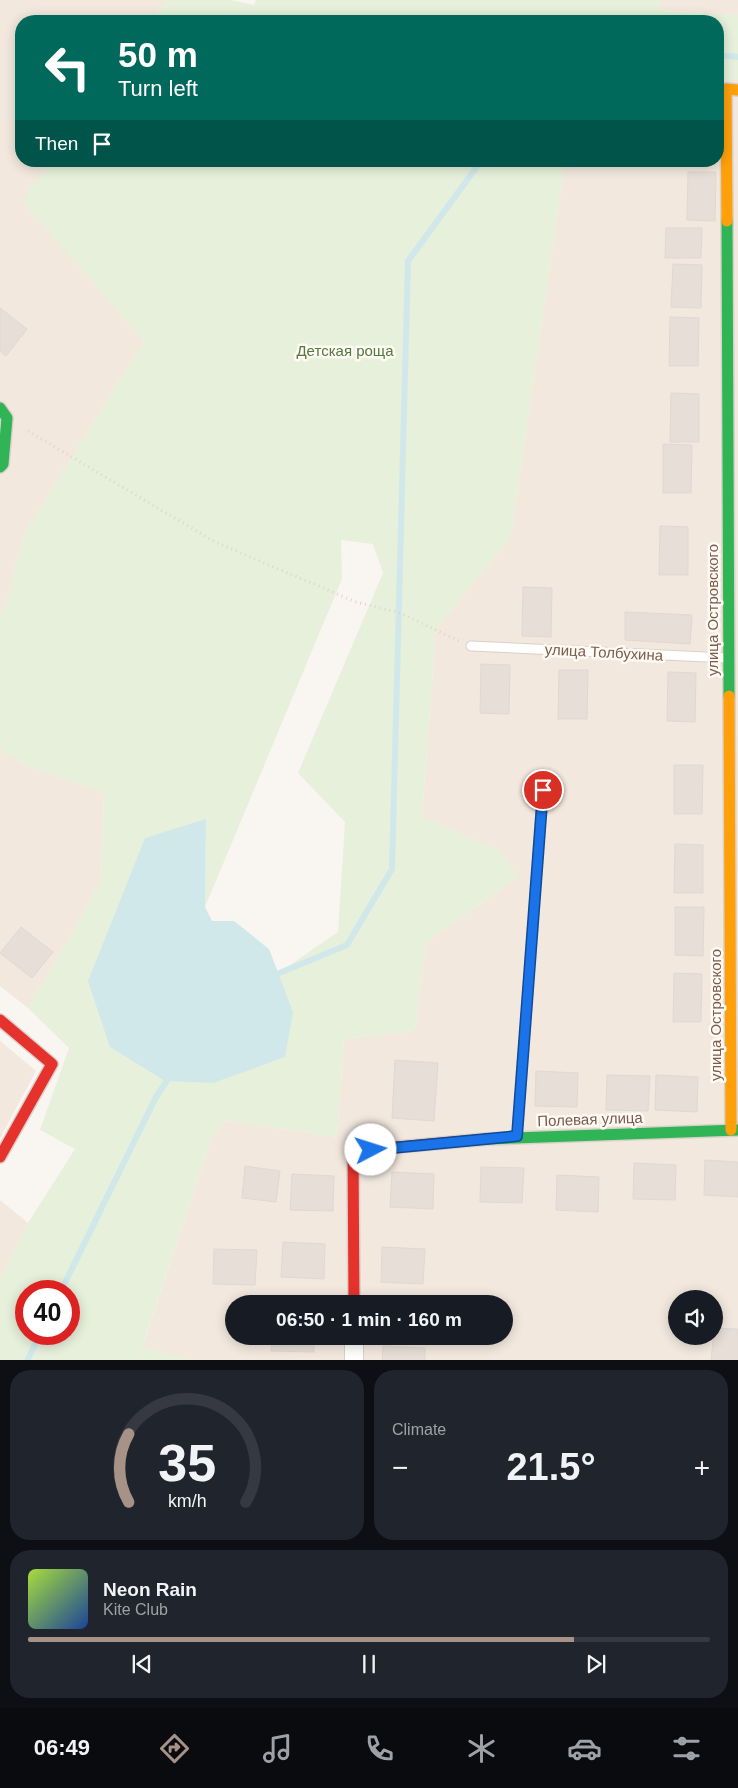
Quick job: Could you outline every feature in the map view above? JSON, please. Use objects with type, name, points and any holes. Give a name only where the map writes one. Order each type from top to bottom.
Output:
[{"type":"street","name":"улица Островского","points":[[734,1130],[733,658],[726,89],[738,90]]},
{"type":"street","points":[[0,408],[7,418],[3,464],[0,467]]},
{"type":"street","points":[[0,1020],[52,1064],[0,1157]]},
{"type":"street","name":"Полевая улица","points":[[354,1295],[353,1151],[517,1136],[734,1130]]},
{"type":"street","points":[[354,1345],[354,1360]]},
{"type":"lane","name":"улица Толбухина","points":[[471,646],[733,658]]},
{"type":"lane","points":[[517,1136],[543,790]]},
{"type":"path","points":[[7,418],[215,542],[356,602],[400,613],[471,646]]},
{"type":"shaded area","points":[[0,0],[166,0],[155,15],[15,15],[15,167],[47,167],[23,201],[144,341],[24,534],[5,608],[0,615]]},
{"type":"shaded area","points":[[659,0],[738,0],[738,15],[661,10]]},
{"type":"shaded area","points":[[724,80],[738,80],[738,1360],[189,1360],[142,1348],[211,1139],[225,1120],[337,1137],[344,1039],[415,1031],[426,942],[518,877],[500,851],[422,817],[436,629],[511,536],[564,167],[724,167]]},
{"type":"shaded area","points":[[0,748],[23,764],[104,792],[101,882],[28,1008],[0,986]]},
{"type":"shaded area","points":[[0,1041],[36,1071],[0,1138]]},
{"type":"shaded area","points":[[0,1200],[28,1223],[0,1279]]},
{"type":"green space","points":[[166,0],[231,0],[254,5],[256,0],[659,0],[661,10],[738,15],[738,80],[724,80],[724,15],[155,15]]},
{"type":"green space","name":"Детская роща","points":[[47,167],[564,167],[511,536],[436,629],[422,817],[500,851],[518,877],[426,942],[415,1031],[344,1039],[337,1137],[225,1120],[211,1139],[142,1347],[193,1360],[0,1360],[0,1279],[28,1223],[75,1149],[40,1130],[69,1048],[28,1008],[101,882],[104,792],[23,764],[0,748],[0,615],[5,607],[24,534],[144,341],[22,201]],"holes":[[[341,540],[373,544],[383,573],[298,773],[345,822],[338,932],[277,974],[293,1012],[88,981],[206,819],[205,907],[342,579]]]},
{"type":"water","points":[[206,819],[205,907],[212,921],[234,921],[269,949],[293,1012],[285,1057],[213,1083],[165,1081],[110,1047],[88,981],[145,838]]},
{"type":"building","points":[[688,172],[716,172],[715,221],[687,220]]},
{"type":"building","points":[[666,228],[702,228],[701,258],[665,258]]},
{"type":"building","points":[[673,264],[702,265],[701,308],[671,307]]},
{"type":"building","points":[[0,308],[27,329],[6,356],[0,351]]},
{"type":"building","points":[[670,317],[699,318],[698,366],[669,366]]},
{"type":"building","points":[[671,393],[699,394],[699,442],[670,442]]},
{"type":"building","points":[[663,444],[692,445],[691,493],[663,493]]},
{"type":"building","points":[[660,526],[688,527],[688,575],[659,575]]},
{"type":"building","points":[[523,587],[552,588],[551,637],[522,636]]},
{"type":"building","points":[[625,612],[692,615],[690,644],[625,640]]},
{"type":"building","points":[[481,664],[510,665],[509,714],[480,713]]},
{"type":"building","points":[[559,670],[588,670],[587,719],[558,719]]},
{"type":"building","points":[[668,672],[696,673],[695,722],[667,721]]},
{"type":"building","points":[[674,765],[703,765],[702,814],[674,814]]},
{"type":"building","points":[[675,844],[703,845],[703,893],[674,893]]},
{"type":"building","points":[[675,907],[704,907],[703,956],[675,955]]},
{"type":"building","points":[[21,927],[53,952],[32,978],[0,953]]},
{"type":"building","points":[[674,973],[702,974],[701,1022],[673,1022]]},
{"type":"building","points":[[395,1060],[438,1063],[434,1121],[392,1118]]},
{"type":"building","points":[[536,1071],[578,1073],[577,1107],[535,1106]]},
{"type":"building","points":[[607,1075],[650,1076],[648,1111],[606,1110]]},
{"type":"building","points":[[656,1075],[698,1077],[697,1112],[655,1110]]},
{"type":"building","points":[[705,1160],[738,1162],[738,1197],[704,1195]]},
{"type":"building","points":[[634,1163],[676,1165],[675,1200],[633,1199]]},
{"type":"building","points":[[245,1166],[280,1171],[276,1202],[242,1198]]},
{"type":"building","points":[[481,1167],[524,1168],[522,1203],[480,1202]]},
{"type":"building","points":[[392,1172],[434,1174],[433,1209],[390,1207]]},
{"type":"building","points":[[292,1174],[334,1176],[333,1211],[290,1210]]},
{"type":"building","points":[[557,1175],[599,1177],[598,1212],[556,1210]]},
{"type":"building","points":[[283,1242],[325,1244],[324,1279],[281,1277]]},
{"type":"building","points":[[382,1247],[425,1249],[423,1284],[381,1282]]},
{"type":"building","points":[[214,1249],[257,1250],[255,1285],[213,1284]]},
{"type":"building","points":[[723,1328],[738,1329],[738,1360],[711,1360],[712,1345],[723,1345]]},
{"type":"building","points":[[271,1345],[314,1345],[314,1352],[271,1351]]},
{"type":"building","points":[[383,1346],[425,1348],[425,1360],[382,1360]]},
{"type":"waterway","points":[[724,56],[738,57]]},
{"type":"waterway","points":[[272,980],[277,974],[347,945],[392,869],[408,261],[477,167]]},
{"type":"waterway","points":[[66,1280],[156,1097],[170,1076]]},
{"type":"waterway","points":[[27,1360],[35,1345]]},
{"type":"traffic: fast","points":[[727,221],[729,696]]},
{"type":"traffic: fast","points":[[0,408],[7,418],[3,464],[0,467]]},
{"type":"traffic: fast","points":[[487,1139],[738,1130]]},
{"type":"traffic: slow","points":[[727,221],[726,89],[738,90]]},
{"type":"traffic: slow","points":[[729,696],[731,1130]]},
{"type":"traffic: jam","points":[[0,1020],[52,1064],[0,1157]]},
{"type":"traffic: jam","points":[[354,1295],[353,1151],[487,1139]]},
{"type":"route","points":[[371,1150],[517,1136],[543,790]]}]
